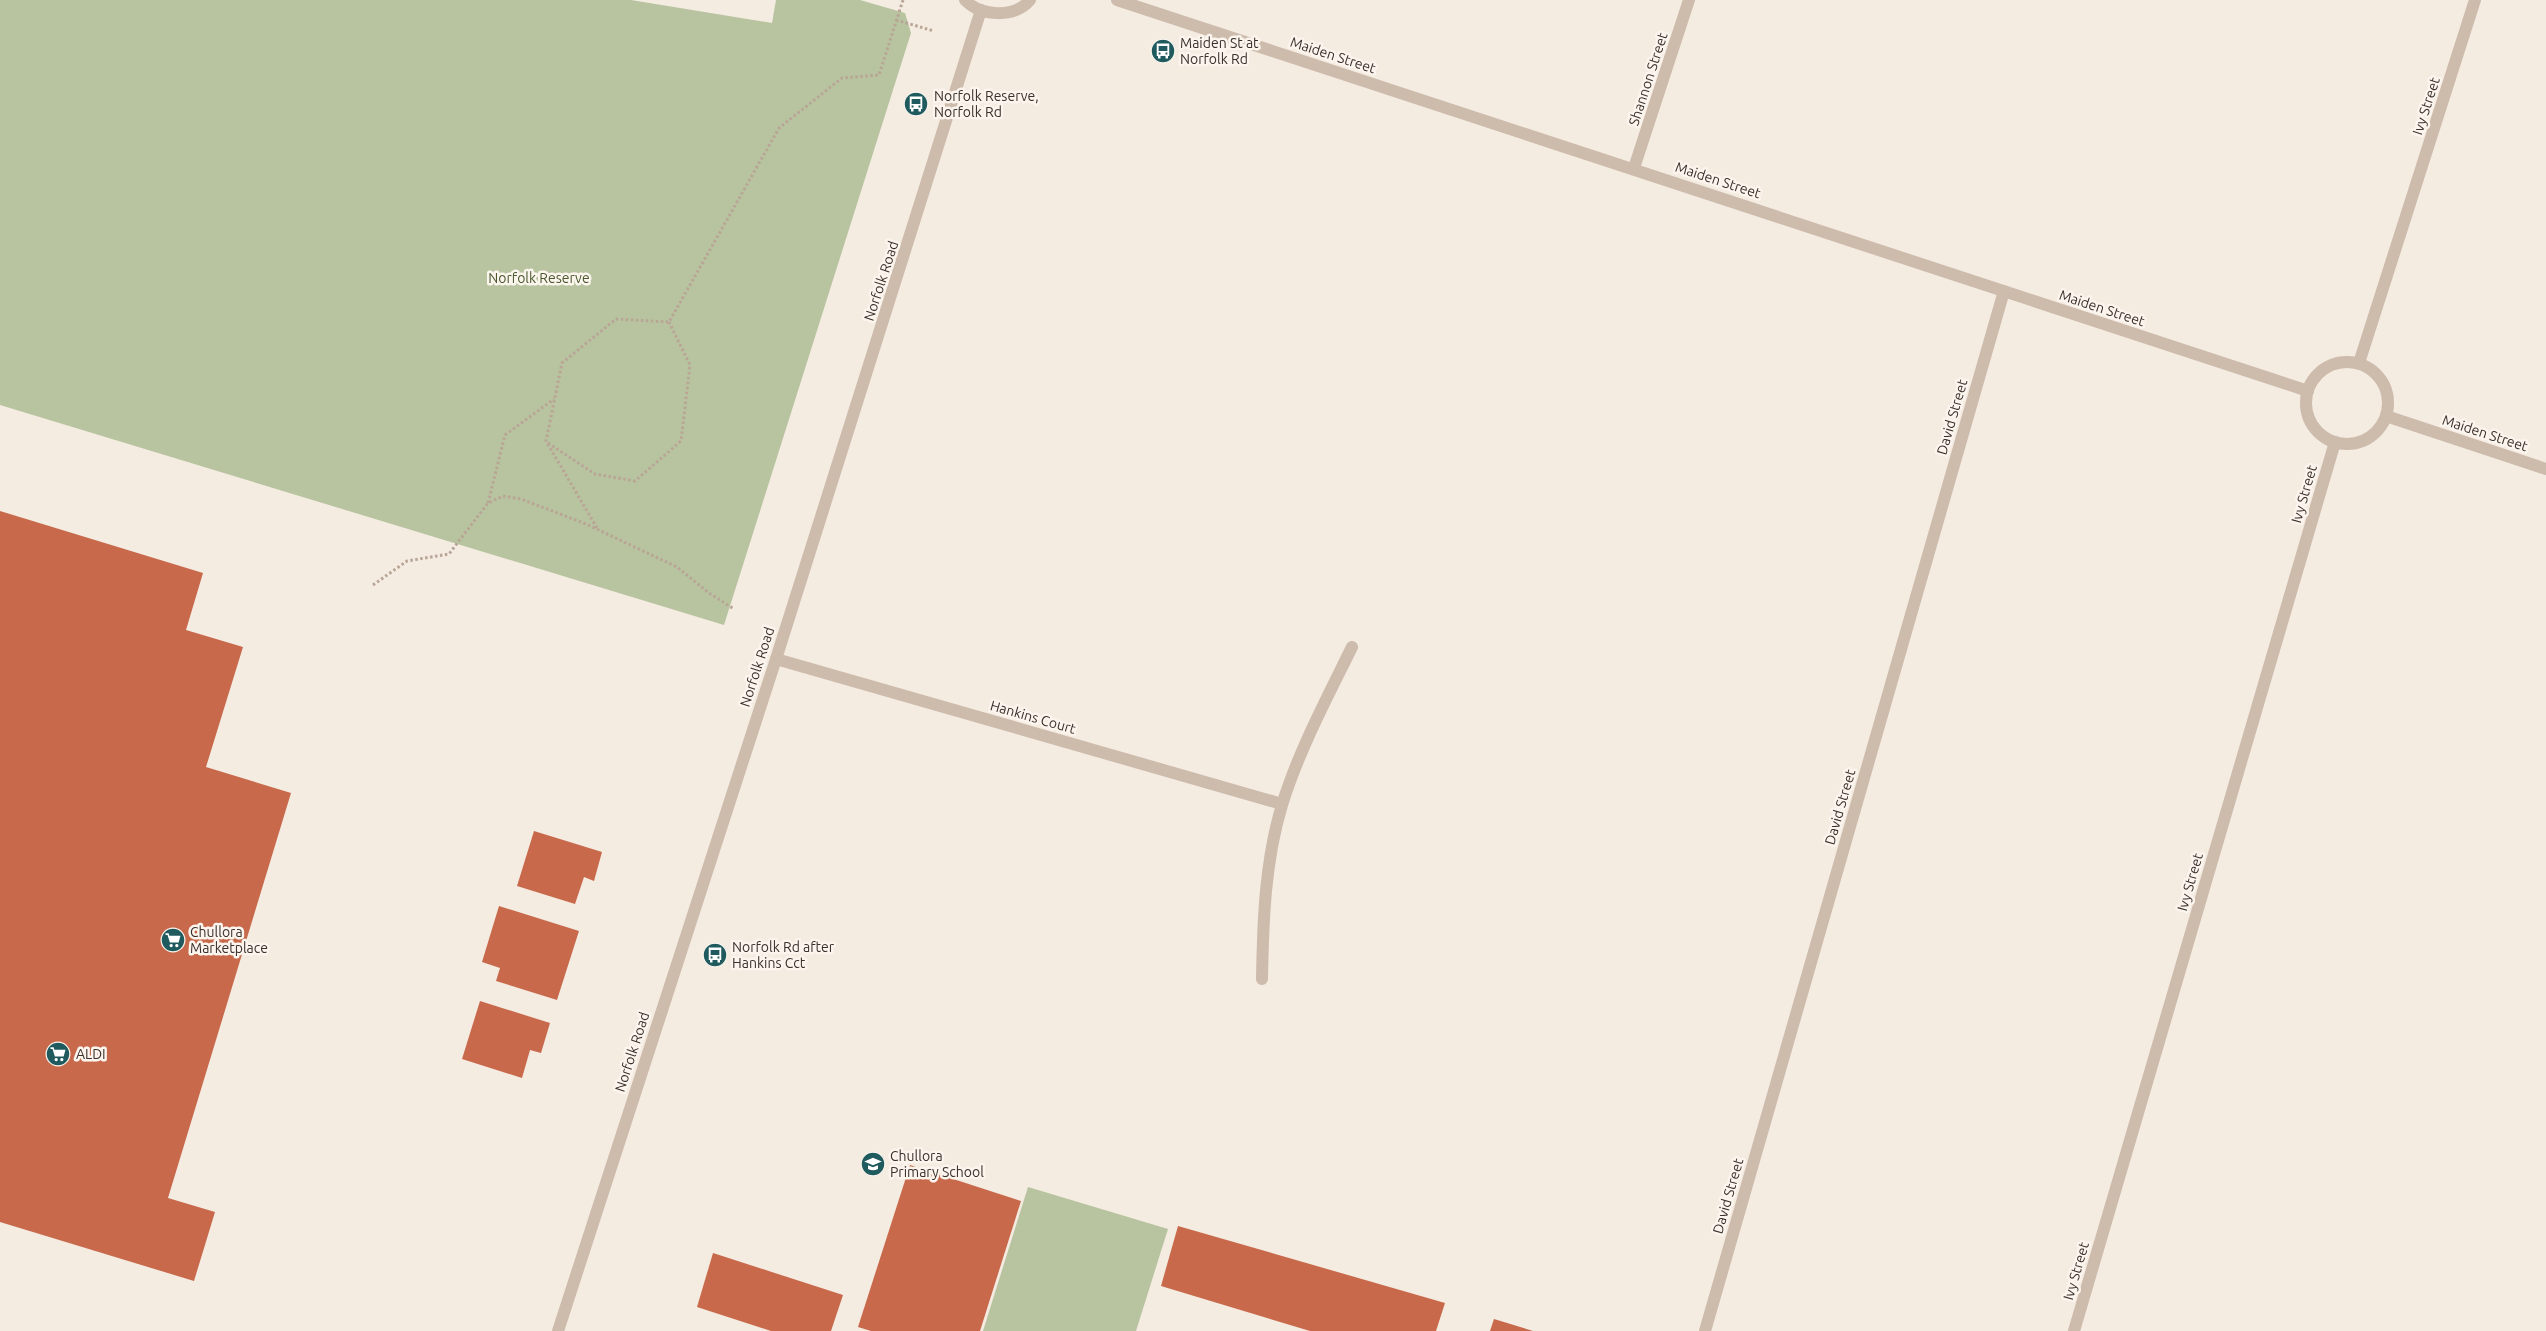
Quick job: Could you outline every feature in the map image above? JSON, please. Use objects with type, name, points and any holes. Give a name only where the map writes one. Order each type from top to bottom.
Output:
[{"type":"street","points":[[965,0],[981,10],[997,13],[1013,11],[1030,0]]},
{"type":"street","name":"Maiden Street","points":[[1117,0],[2308,390]]},
{"type":"street","name":"Shannon Street","points":[[1634,168],[1689,0]]},
{"type":"street","name":"Ivy Street","points":[[2359,363],[2475,0]]},
{"type":"street","name":"Norfolk Road","points":[[558,1331],[776,659],[952,107],[981,10]]},
{"type":"street","name":"David Street","points":[[1705,1331],[2004,291]]},
{"type":"street","points":[[2359,363],[2371,369],[2380,378],[2386,390],[2389,403],[2381,428],[2371,437],[2360,442],[2347,444],[2335,442],[2314,428],[2306,403],[2308,390],[2314,379],[2334,364],[2359,363]]},
{"type":"street","name":"Maiden Street","points":[[2386,416],[2546,469]]},
{"type":"street","name":"Ivy Street","points":[[2074,1331],[2335,442]]},
{"type":"street","points":[[1262,979],[1262,925],[1267,873],[1282,804],[1314,726],[1352,647]]},
{"type":"street","name":"Hankins Court","points":[[776,659],[1282,804]]},
{"type":"path","points":[[669,322],[779,128],[842,78],[879,75],[903,0]]},
{"type":"path","points":[[896,20],[934,31]]},
{"type":"path","points":[[597,528],[546,441],[562,362],[616,318],[669,322]]},
{"type":"path","points":[[546,441],[595,474],[635,481],[681,441],[690,365],[669,322]]},
{"type":"path","points":[[373,585],[407,561],[449,554],[488,503],[504,436],[554,398]]},
{"type":"path","points":[[488,503],[503,496],[521,499],[597,528],[677,566],[709,594],[734,609]]},
{"type":"green space","name":"Norfolk Reserve","points":[[0,0],[631,0],[772,23],[776,0],[860,0],[905,13],[911,33],[724,625],[0,405]]},
{"type":"green space","points":[[1028,1187],[1168,1229],[1136,1331],[983,1331]]},
{"type":"building","name":"Chullora Marketplace","points":[[0,511],[203,573],[186,630],[243,647],[206,767],[291,793],[168,1198],[215,1212],[194,1281],[0,1222]]},
{"type":"building","points":[[534,831],[602,852],[594,881],[584,877],[575,904],[517,886]]},
{"type":"building","points":[[499,906],[579,931],[557,1000],[496,981],[500,968],[482,962]]},
{"type":"building","points":[[480,1001],[550,1023],[541,1053],[530,1050],[522,1078],[462,1059]]},
{"type":"building","points":[[910,1165],[1021,1201],[980,1331],[871,1331],[858,1327]]},
{"type":"building","points":[[1178,1226],[1445,1303],[1436,1331],[1310,1331],[1161,1286]]},
{"type":"building","points":[[713,1253],[843,1295],[831,1331],[771,1331],[697,1307]]},
{"type":"building","points":[[1494,1319],[1533,1331],[1490,1331]]},
{"type":"place","name":"Maiden St at Norfolk Rd","points":[[1163,51]]},
{"type":"place","name":"Norfolk Reserve, Norfolk Rd","points":[[916,104]]},
{"type":"place","name":"Chullora Marketplace","points":[[173,940]]},
{"type":"place","name":"Norfolk Rd after Hankins Cct","points":[[715,955]]},
{"type":"place","name":"ALDI","points":[[58,1054]]},
{"type":"place","name":"Chullora Primary School","points":[[873,1164]]}]
